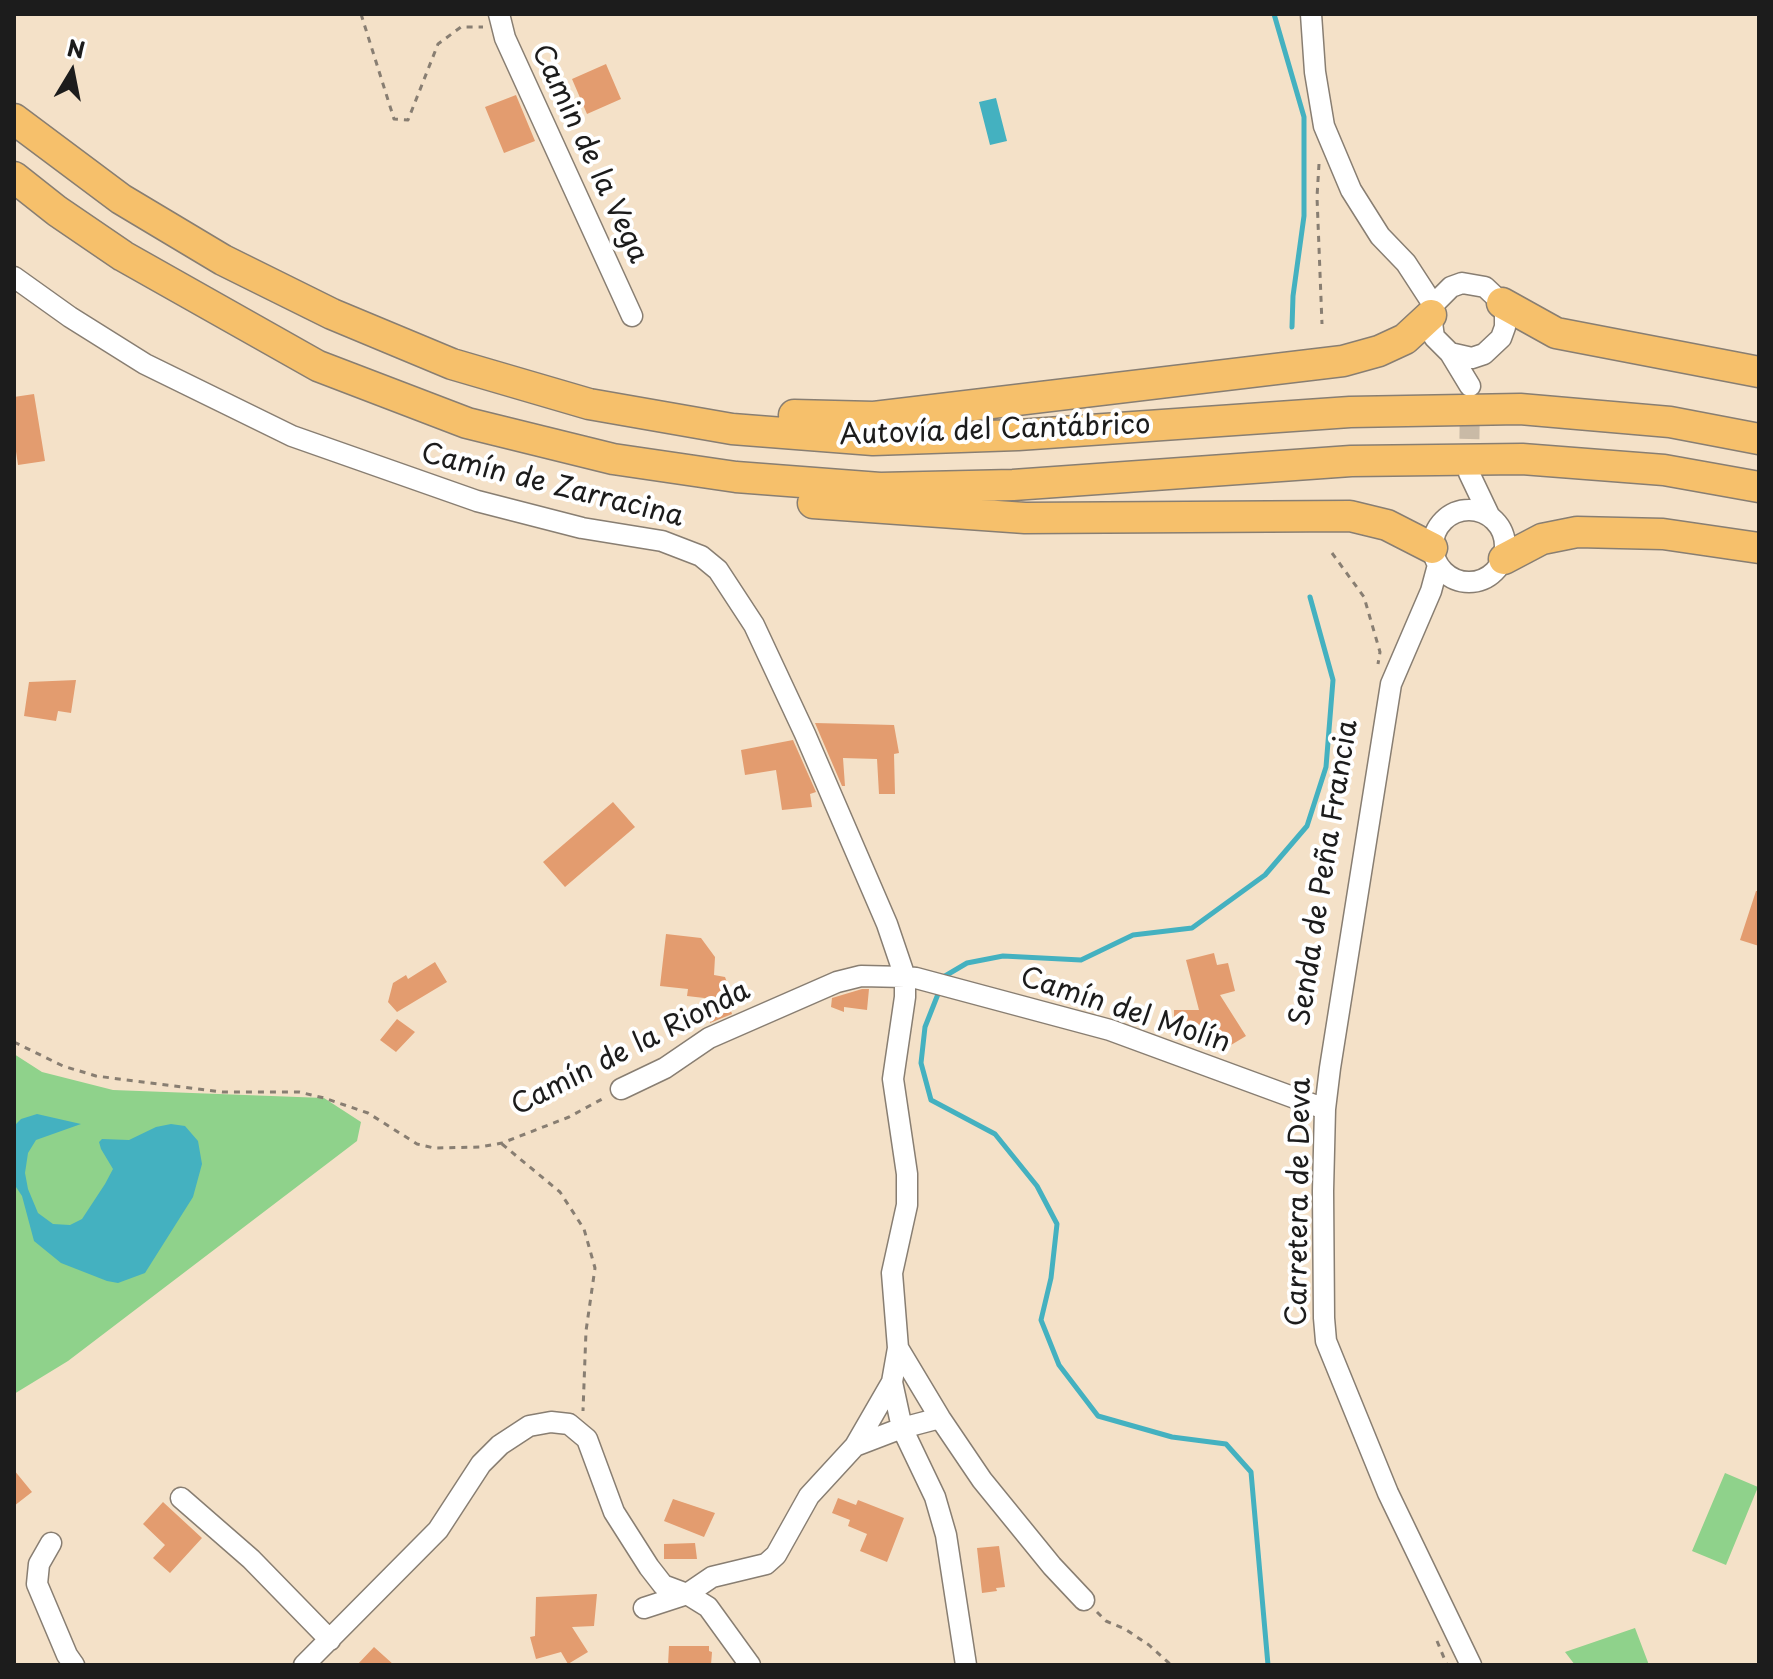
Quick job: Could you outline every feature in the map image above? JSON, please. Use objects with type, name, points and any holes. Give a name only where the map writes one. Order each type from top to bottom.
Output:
[{"type":"highway","points":[[22,126],[230,250],[341,303],[461,350],[591,388],[735,413],[874,417],[1343,361],[1379,351],[1405,339],[1432,310]]},
{"type":"highway","name":"Autovía del Cantábrico","points":[[22,126],[146,214],[223,260],[332,314],[452,364],[589,404],[732,429],[873,440],[1018,435],[1350,412],[1520,409],[1670,422],[1759,439]]},
{"type":"highway","name":"Autovía del Cantábrico","points":[[14,177],[123,256],[318,366],[467,423],[613,459],[736,477],[880,488],[1013,485],[1351,461],[1522,459],[1664,470],[1759,487]]},
{"type":"highway","points":[[1502,303],[1556,333],[1759,372]]},
{"type":"highway","points":[[613,459],[673,482],[777,500],[881,509],[1025,518],[1350,516],[1387,525],[1435,556]]},
{"type":"highway","points":[[1504,559],[1542,539],[1577,532],[1663,534],[1759,548]]},
{"type":"street","points":[[1311,14],[1315,72],[1324,126],[1351,190],[1380,236],[1406,263],[1432,310],[1434,337],[1450,353],[1470,386],[1484,354]]},
{"type":"street","name":"Camin de la Vega","points":[[501,21],[632,316]]},
{"type":"street","points":[[1406,263],[1434,276],[1485,287],[1502,303],[1505,327],[1494,348],[1472,358],[1450,353]]},
{"type":"street","name":"Camín de Zarracina","points":[[14,277],[145,364],[292,436],[477,501],[582,528],[662,541],[701,556],[718,570],[754,625],[887,924],[905,977]]},
{"type":"street","points":[[1432,310],[1442,294],[1462,283]]},
{"type":"street","points":[[1453,513],[1469,473],[1489,515]]},
{"type":"street","points":[[1479,510],[1497,522],[1505,536],[1504,559],[1495,572],[1485,579],[1466,582],[1451,578],[1435,556],[1434,535],[1441,522],[1453,513],[1479,510]]},
{"type":"street","name":"Carretera de Deva","points":[[1435,556],[1431,591],[1391,684],[1325,1109],[1326,1341],[1388,1493],[1471,1665]]},
{"type":"street","name":"Carretera de Deva","points":[[1416,622],[1445,589],[1466,582]]},
{"type":"street","name":"Camín de la Rionda","points":[[621,1089],[665,1068],[709,1038],[837,982],[861,976],[905,977]]},
{"type":"street","points":[[644,1608],[687,1594],[712,1577],[766,1564],[776,1555],[809,1496],[855,1446],[892,1382],[898,1348],[892,1273],[907,1205],[907,1174],[893,1079],[905,977]]},
{"type":"street","name":"Camín del Molín","points":[[905,977],[1135,1038],[1325,1109]]},
{"type":"street","points":[[898,1348],[982,1480],[1084,1600]]},
{"type":"street","points":[[892,1382],[902,1428],[935,1497],[942,1523],[966,1665]]},
{"type":"street","points":[[855,1446],[940,1418]]},
{"type":"street","points":[[304,1665],[438,1530],[481,1464],[500,1445],[529,1426],[551,1422],[569,1424],[587,1439],[614,1512],[663,1585],[687,1594],[708,1607],[750,1665]]},
{"type":"street","points":[[181,1498],[251,1559],[330,1640]]},
{"type":"street","points":[[51,1543],[39,1564],[37,1584],[74,1665]]},
{"type":"path","points":[[361,14],[394,119],[408,120],[438,44],[461,27],[501,21]]},
{"type":"path","points":[[1319,159],[1317,197],[1322,324]]},
{"type":"path","points":[[1332,553],[1364,597],[1380,652],[1377,667]]},
{"type":"path","name":"Camín de la Rionda","points":[[14,1042],[63,1066],[96,1076],[222,1092],[299,1092],[324,1098],[368,1113],[417,1144],[434,1148],[502,1143],[569,1117],[621,1089]]},
{"type":"path","points":[[502,1143],[560,1192],[584,1229],[595,1268],[583,1377],[582,1404],[587,1439]]},
{"type":"path","points":[[1084,1600],[1106,1621],[1149,1645],[1171,1665]]},
{"type":"path","points":[[1435,1636],[1447,1665]]},
{"type":"green space","points":[[14,1054],[42,1072],[113,1090],[324,1098],[361,1122],[357,1141],[68,1361],[14,1394]]},
{"type":"green space","points":[[1725,1473],[1758,1487],[1726,1565],[1692,1551]]},
{"type":"green space","points":[[1635,1628],[1649,1665],[1575,1665],[1565,1652]]},
{"type":"water","points":[[996,98],[1007,141],[990,145],[979,102]]},
{"type":"water","points":[[37,1114],[81,1124],[36,1140],[28,1153],[25,1173],[28,1189],[38,1213],[53,1224],[70,1225],[82,1219],[105,1184],[113,1169],[101,1149],[99,1142],[102,1139],[129,1140],[156,1127],[171,1124],[185,1126],[198,1141],[202,1164],[193,1197],[145,1273],[118,1283],[107,1281],[61,1263],[34,1241],[22,1196],[14,1184],[14,1126],[21,1119]]},
{"type":"building","points":[[606,64],[621,99],[587,114],[572,79]]},
{"type":"building","points":[[516,95],[535,141],[504,153],[485,107]]},
{"type":"building","points":[[34,394],[45,461],[18,465],[14,438],[14,397]]},
{"type":"building","points":[[76,680],[71,713],[58,711],[56,721],[24,716],[29,682]]},
{"type":"building","points":[[815,723],[894,725],[899,753],[894,754],[895,794],[879,794],[877,759],[843,758],[845,786],[842,786]]},
{"type":"building","points":[[793,740],[816,792],[810,794],[812,807],[782,810],[776,770],[745,775],[741,750]]},
{"type":"building","points":[[613,802],[635,827],[565,887],[543,862]]},
{"type":"building","points":[[1756,891],[1759,891],[1759,946],[1740,940]]},
{"type":"building","points":[[666,934],[701,938],[715,957],[714,975],[725,977],[732,1014],[710,1023],[713,999],[687,996],[688,989],[660,986]]},
{"type":"building","points":[[1214,953],[1217,965],[1228,963],[1235,991],[1220,995],[1246,1036],[1226,1048],[1213,1028],[1174,1028],[1174,1010],[1199,1010],[1186,960]]},
{"type":"building","points":[[435,962],[447,982],[397,1012],[388,1002],[393,983],[406,975],[408,979]]},
{"type":"building","points":[[869,989],[867,1010],[844,1007],[844,1012],[831,1007],[832,998]]},
{"type":"building","points":[[397,1019],[415,1032],[396,1052],[380,1040]]},
{"type":"building","points":[[14,1470],[32,1492],[14,1506]]},
{"type":"building","points":[[838,1498],[856,1505],[858,1500],[904,1518],[887,1562],[860,1551],[867,1534],[848,1526],[850,1520],[832,1513]]},
{"type":"building","points":[[673,1499],[715,1513],[704,1537],[664,1521]]},
{"type":"building","points":[[163,1502],[202,1538],[170,1573],[153,1558],[165,1545],[143,1524]]},
{"type":"building","points":[[695,1543],[697,1559],[664,1559],[664,1544]]},
{"type":"building","points":[[999,1546],[1005,1587],[982,1593],[977,1548]]},
{"type":"building","points":[[597,1594],[594,1626],[572,1627],[588,1652],[568,1664],[561,1652],[536,1659],[530,1637],[535,1636],[536,1597]]},
{"type":"building","points":[[669,1646],[709,1646],[711,1665],[668,1665]]},
{"type":"building","points":[[374,1647],[394,1665],[357,1665]]},
{"type":"waterway","points":[[1274,14],[1304,117],[1304,216],[1292,327]]},
{"type":"waterway","points":[[943,980],[967,963],[1003,956],[1081,960],[1133,935],[1192,928],[1265,875],[1307,826],[1326,767],[1333,680],[1310,597]]},
{"type":"waterway","points":[[940,989],[925,1027],[921,1063],[931,1100],[995,1134],[1037,1186],[1057,1224],[1051,1278],[1041,1320],[1059,1365],[1098,1416],[1172,1437],[1226,1444],[1251,1472],[1268,1665]]},
{"type":"tunnel","points":[[1469,469],[1470,397]]}]
